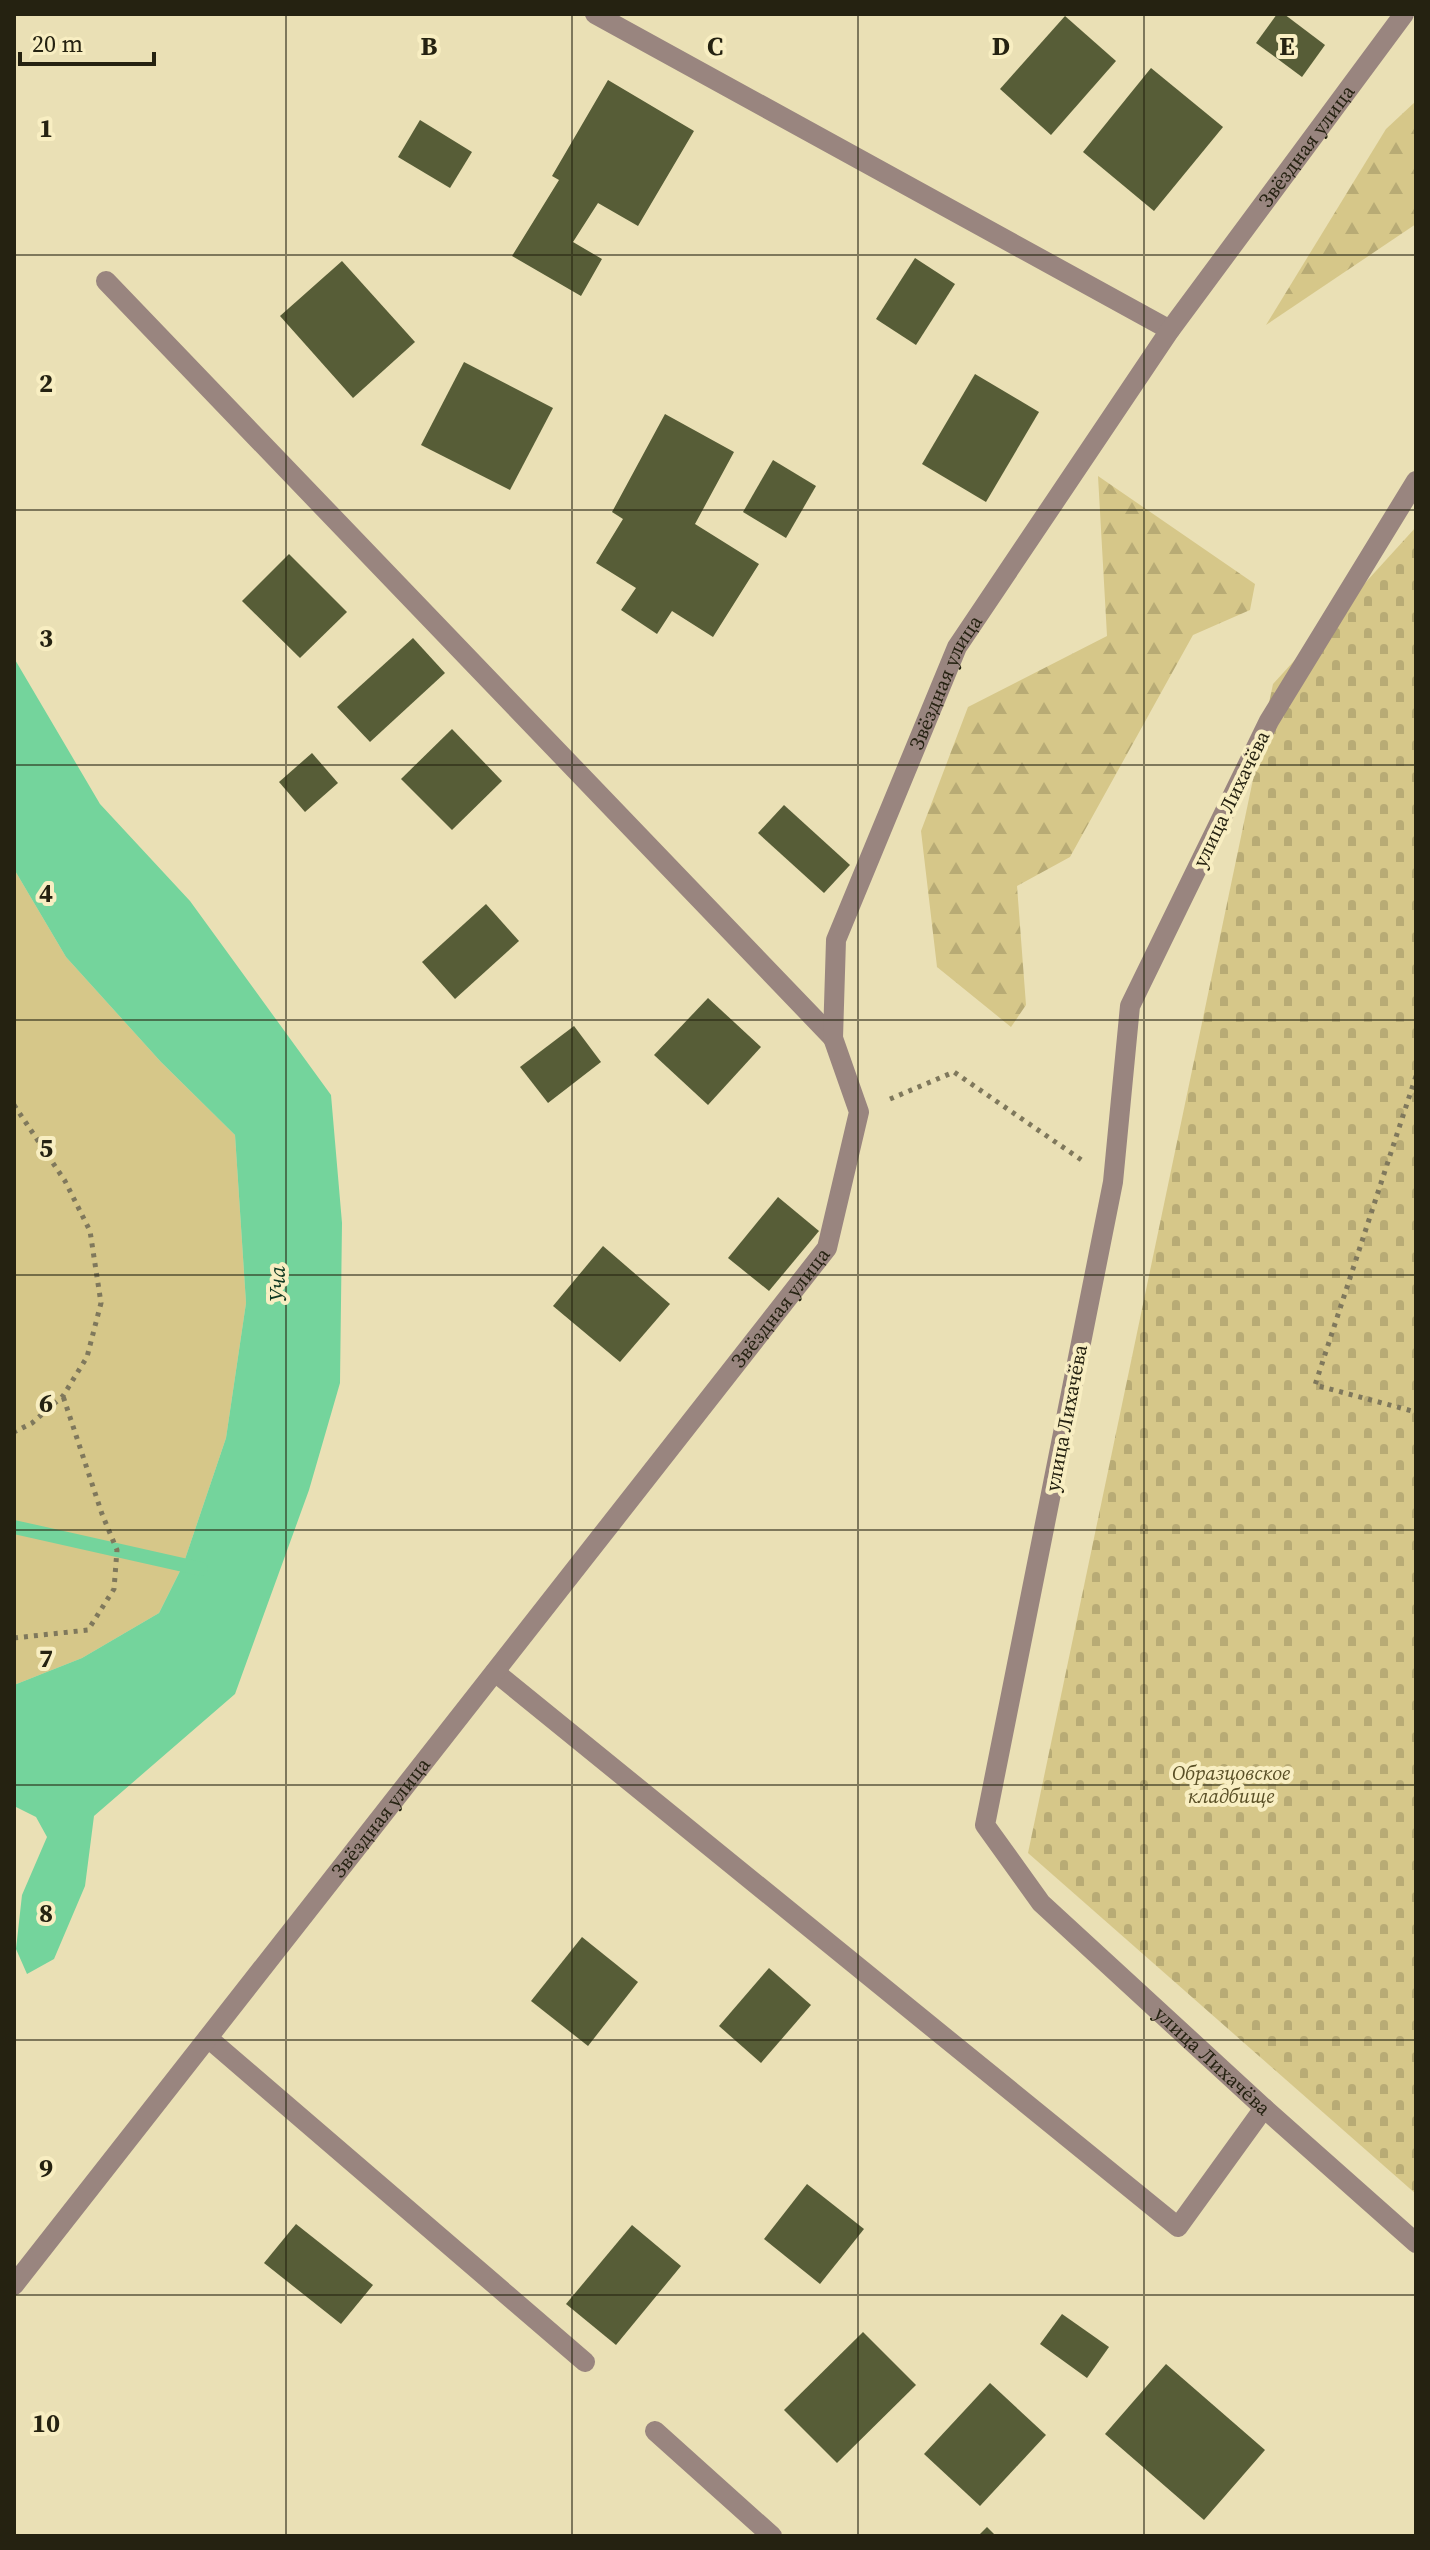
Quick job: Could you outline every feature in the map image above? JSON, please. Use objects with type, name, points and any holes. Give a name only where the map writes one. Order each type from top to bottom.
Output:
[{"type":"street","points":[[595,14],[1170,330]]},
{"type":"street","name":"Звёздная улица","points":[[14,2285],[827,1248],[859,1112],[833,1038],[836,940],[957,647],[1170,330],[1404,14]]},
{"type":"street","points":[[106,281],[833,1038]]},
{"type":"street","name":"улица Лихачёва","points":[[1416,481],[1269,721],[1130,1006],[1113,1182],[985,1825],[1041,1903],[1416,2243]]},
{"type":"street","points":[[495,1672],[1178,2227],[1264,2108]]},
{"type":"street","points":[[208,2038],[585,2362]]},
{"type":"street","points":[[655,2431],[772,2536]]},
{"type":"path","points":[[859,1112],[954,1072],[1113,1182]]},
{"type":"path","points":[[1416,1076],[1315,1385],[1416,1412]]},
{"type":"path","points":[[14,1105],[65,1181],[90,1231],[101,1303],[87,1357],[63,1396],[32,1423],[14,1432]]},
{"type":"path","points":[[14,1638],[88,1630],[114,1589],[117,1550],[63,1396]]},
{"type":"green space","points":[[1416,101],[1416,224],[1266,325],[1386,129]]},
{"type":"green space","points":[[1098,476],[1255,584],[1250,610],[1193,635],[1070,857],[1017,886],[1026,1005],[1011,1027],[937,967],[921,831],[968,707],[1107,636]]},
{"type":"green space","name":"Образцовское кладбище","points":[[1416,527],[1416,2194],[1028,1853],[1273,684]]},
{"type":"green space","points":[[14,869],[66,957],[161,1062],[235,1135],[246,1303],[226,1438],[183,1565],[159,1613],[82,1658],[14,1685]]},
{"type":"water","name":"Уча","points":[[14,658],[100,804],[190,901],[331,1095],[342,1223],[340,1383],[309,1490],[235,1694],[94,1816],[85,1886],[54,1959],[27,1974],[16,1949],[22,1895],[47,1837],[36,1817],[14,1806],[14,1685],[82,1658],[159,1613],[183,1565],[226,1438],[246,1303],[235,1135],[161,1062],[66,957],[14,869]]},
{"type":"building","points":[[1277,14],[1284,14],[1325,45],[1302,77],[1256,43]]},
{"type":"building","points":[[1065,16],[1116,61],[1051,135],[1000,89]]},
{"type":"building","points":[[1151,68],[1223,127],[1154,211],[1083,152]]},
{"type":"building","points":[[608,80],[694,131],[638,226],[598,203],[573,242],[602,259],[581,296],[512,256],[559,180],[552,176]]},
{"type":"building","points":[[420,120],[472,152],[450,188],[398,157]]},
{"type":"building","points":[[915,258],[955,284],[916,345],[876,319]]},
{"type":"building","points":[[342,261],[415,342],[353,398],[280,316]]},
{"type":"building","points":[[464,362],[553,408],[510,490],[421,445]]},
{"type":"building","points":[[975,374],[1039,412],[986,502],[922,464]]},
{"type":"building","points":[[665,414],[734,452],[695,524],[759,564],[713,637],[672,611],[657,634],[621,610],[636,588],[596,563],[623,519],[612,512]]},
{"type":"building","points":[[773,460],[816,486],[786,538],[743,512]]},
{"type":"building","points":[[289,554],[347,612],[300,658],[242,601]]},
{"type":"building","points":[[413,638],[445,673],[370,742],[337,707]]},
{"type":"building","points":[[452,729],[502,781],[452,830],[401,779]]},
{"type":"building","points":[[312,753],[338,783],[305,812],[279,782]]},
{"type":"building","points":[[784,805],[850,865],[824,893],[758,833]]},
{"type":"building","points":[[486,904],[519,941],[455,999],[422,962]]},
{"type":"building","points":[[708,998],[761,1047],[708,1105],[654,1055]]},
{"type":"building","points":[[574,1026],[601,1062],[548,1103],[520,1067]]},
{"type":"building","points":[[778,1197],[819,1231],[769,1291],[728,1258]]},
{"type":"building","points":[[603,1246],[670,1304],[620,1362],[553,1306]]},
{"type":"building","points":[[582,1937],[638,1982],[588,2046],[531,2001]]},
{"type":"building","points":[[769,1968],[811,2005],[761,2063],[719,2026]]},
{"type":"building","points":[[807,2184],[864,2229],[820,2284],[764,2239]]},
{"type":"building","points":[[296,2224],[373,2285],[341,2324],[264,2263]]},
{"type":"building","points":[[632,2225],[681,2266],[616,2345],[566,2304]]},
{"type":"building","points":[[1062,2314],[1109,2347],[1087,2378],[1040,2344]]},
{"type":"building","points":[[863,2332],[916,2385],[837,2463],[784,2410]]},
{"type":"building","points":[[1166,2364],[1265,2450],[1204,2520],[1105,2434]]},
{"type":"building","points":[[990,2383],[1046,2435],[980,2506],[924,2454]]},
{"type":"building","points":[[987,2527],[996,2536],[978,2536]]},
{"type":"waterway","points":[[14,1527],[201,1569]]}]
